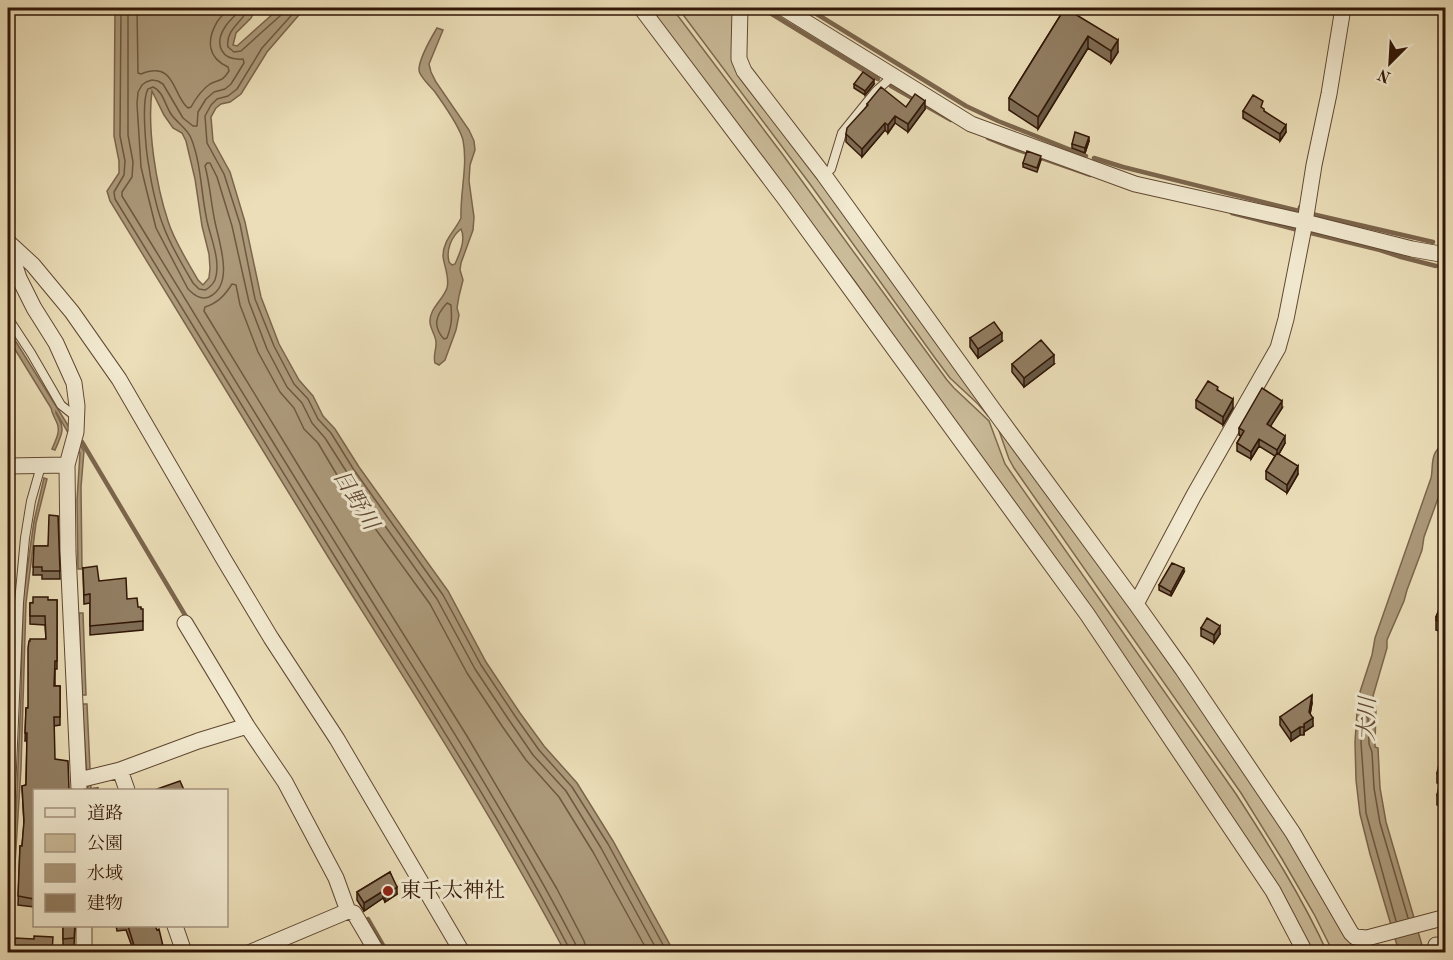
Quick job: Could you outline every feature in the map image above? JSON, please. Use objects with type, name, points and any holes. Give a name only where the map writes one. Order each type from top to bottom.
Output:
[{"type":"street","points":[[641,8],[785,199],[1087,614],[1273,891],[1305,952]]},
{"type":"street","points":[[740,8],[738,52],[741,64],[1136,604],[1293,833],[1351,933],[1355,937],[1367,938],[1446,917]]},
{"type":"street","points":[[783,8],[970,124],[1136,184],[1444,255]]},
{"type":"street","points":[[1136,604],[1194,495],[1278,348],[1305,222],[1343,8]]},
{"type":"street","points":[[8,244],[19,278],[34,308],[56,343],[74,383],[77,406],[75,431],[67,465],[69,563],[84,781],[247,726]]},
{"type":"street","points":[[8,244],[33,265],[72,312],[119,378],[229,568],[271,638],[337,739],[462,952]]},
{"type":"street","points":[[8,466],[67,465]]},
{"type":"street","points":[[185,623],[247,726],[285,782],[336,878],[348,911]]},
{"type":"street","points":[[120,770],[127,789]]},
{"type":"street","points":[[251,952],[348,911],[354,913],[378,952]]},
{"type":"street","points":[[84,927],[84,952]]},
{"type":"street","points":[[175,927],[184,952]]},
{"type":"lane","points":[[824,175],[831,169],[842,133],[876,91],[892,76]]},
{"type":"lane","points":[[8,318],[31,353],[75,431]]},
{"type":"lane","points":[[8,862],[19,602],[25,538],[31,501],[41,466]]},
{"type":"green space","points":[[650,8],[672,8],[783,155],[947,380],[989,421],[1005,464],[1236,794],[1296,891],[1327,952],[1309,952],[946,410],[856,283]]},
{"type":"green space","points":[[678,8],[738,8],[736,56],[990,414],[988,416],[950,378],[810,184]]},
{"type":"green space","points":[[997,425],[1241,760],[1349,936],[1370,942],[1379,952],[1333,952],[1314,914],[1241,793],[1014,468]]},
{"type":"water","name":"日野川","points":[[115,8],[256,8],[251,18],[236,33],[233,45],[237,46],[277,8],[305,8],[267,52],[241,94],[230,102],[221,104],[211,117],[213,141],[230,172],[245,222],[261,297],[279,344],[299,380],[313,396],[323,416],[335,429],[359,467],[448,591],[486,662],[520,713],[544,746],[577,783],[613,841],[674,952],[565,952],[510,852],[451,754],[110,201],[107,191],[119,173],[114,136]],"holes":[[[152,91],[173,128],[182,133],[186,141],[195,179],[209,254],[209,278],[203,285],[177,244],[164,207],[156,174],[152,139]]]},
{"type":"water","points":[[437,28],[443,30],[429,64],[431,72],[469,130],[475,150],[470,165],[469,181],[474,217],[473,230],[461,263],[460,270],[463,280],[457,308],[459,315],[445,360],[439,365],[434,360],[436,341],[430,325],[430,317],[447,288],[448,280],[443,256],[447,240],[461,218],[465,160],[463,140],[458,128],[419,70],[421,60]],"holes":[[[461,229],[463,242],[455,264],[452,265],[448,257],[450,244]]]},
{"type":"water","points":[[8,329],[84,451],[81,487],[82,569],[78,569],[77,500],[80,453],[56,412],[62,431],[55,450],[52,449],[58,433],[57,423],[51,408],[8,338]]},
{"type":"water","name":"大川","points":[[1445,436],[1445,479],[1404,601],[1387,640],[1387,648],[1373,696],[1376,708],[1375,747],[1378,748],[1380,788],[1386,822],[1424,952],[1399,952],[1360,814],[1355,742],[1358,698],[1375,638],[1431,478],[1434,456]]},
{"type":"water","points":[[44,478],[47,479],[36,523],[26,603],[21,768],[8,943],[15,839],[23,599],[34,521]]},
{"type":"water","points":[[79,613],[83,613],[86,695],[82,695]]},
{"type":"water","points":[[82,704],[87,704],[91,789],[88,789]]},
{"type":"building","points":[[1065,8],[1118,40],[1111,51],[1088,36],[1038,117],[1009,98]]},
{"type":"building","points":[[863,72],[874,80],[865,91],[854,84]]},
{"type":"building","points":[[881,87],[906,107],[915,94],[925,101],[908,124],[895,116],[888,125],[885,123],[862,149],[846,134],[847,128]]},
{"type":"building","points":[[1253,95],[1263,101],[1261,107],[1264,111],[1286,125],[1280,134],[1243,111]]},
{"type":"building","points":[[1075,132],[1089,137],[1085,148],[1072,144]]},
{"type":"building","points":[[1027,151],[1041,156],[1037,168],[1023,163]]},
{"type":"building","points":[[994,322],[1002,333],[978,349],[970,338]]},
{"type":"building","points":[[1041,340],[1054,355],[1024,378],[1012,364]]},
{"type":"building","points":[[1208,381],[1218,387],[1217,390],[1233,399],[1223,417],[1196,400]]},
{"type":"building","points":[[1262,388],[1282,401],[1267,424],[1285,436],[1277,450],[1259,439],[1251,452],[1237,443],[1244,431],[1239,428]]},
{"type":"building","points":[[1277,453],[1298,466],[1287,485],[1266,471]]},
{"type":"building","points":[[49,515],[58,516],[60,571],[42,571],[42,567],[33,567],[34,546],[48,546]]},
{"type":"building","points":[[1172,563],[1184,568],[1171,592],[1159,585]]},
{"type":"building","points":[[97,566],[99,581],[126,578],[127,599],[137,598],[138,607],[143,609],[143,621],[90,626],[90,594],[84,595],[83,568]]},
{"type":"building","points":[[1446,593],[1446,624],[1436,620],[1436,617]]},
{"type":"building","points":[[33,597],[48,597],[48,600],[57,600],[57,661],[55,661],[54,686],[60,686],[60,717],[54,717],[55,759],[68,761],[69,789],[33,789],[33,899],[18,896],[20,846],[22,846],[24,821],[22,786],[26,785],[28,648],[30,639],[46,639],[45,616],[30,616],[30,603],[33,603]]},
{"type":"building","points":[[1207,618],[1220,626],[1214,635],[1201,628]]},
{"type":"building","points":[[1312,695],[1309,712],[1313,718],[1304,724],[1304,727],[1291,733],[1280,717]]},
{"type":"building","points":[[1440,760],[1446,762],[1446,797],[1437,795],[1443,775],[1437,773]]},
{"type":"building","points":[[180,781],[184,789],[157,789]]},
{"type":"building","points":[[390,872],[397,887],[385,895],[383,891],[364,903],[357,892]]},
{"type":"building","points":[[63,927],[75,927],[74,938],[63,939]]},
{"type":"building","points":[[128,927],[159,929],[162,952],[136,952]]},
{"type":"building","points":[[34,936],[53,937],[52,952],[14,952],[15,938],[34,939]]},
{"type":"waterway","points":[[762,8],[878,79]]},
{"type":"waterway","points":[[807,8],[966,106],[1086,156]]},
{"type":"waterway","points":[[891,86],[951,120]]},
{"type":"waterway","points":[[988,138],[1090,175]]},
{"type":"waterway","points":[[1094,158],[1299,211],[1300,207]]},
{"type":"waterway","points":[[1232,213],[1298,230]]},
{"type":"waterway","points":[[1312,214],[1433,242]]},
{"type":"waterway","points":[[1311,233],[1436,266]]},
{"type":"waterway","points":[[82,442],[188,620]]},
{"type":"waterway","points":[[368,919],[387,952]]},
{"type":"place","name":"東千太神社","points":[[388,891]]}]
